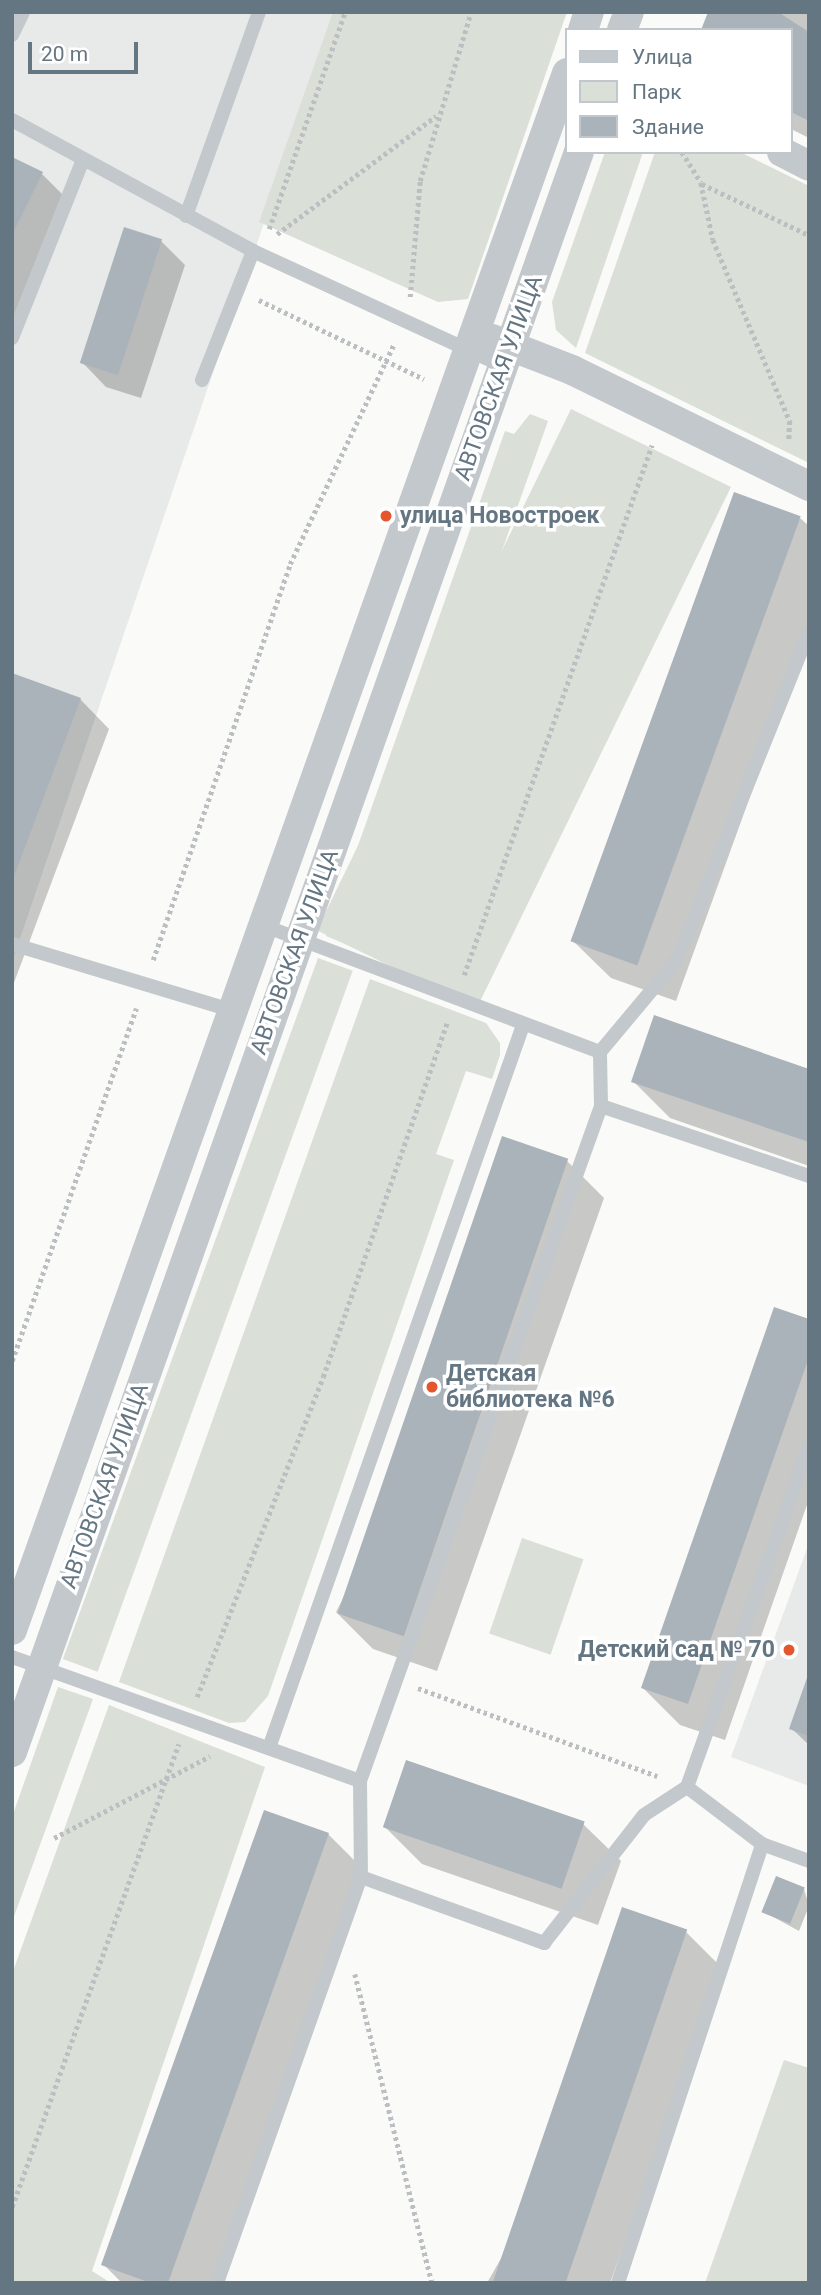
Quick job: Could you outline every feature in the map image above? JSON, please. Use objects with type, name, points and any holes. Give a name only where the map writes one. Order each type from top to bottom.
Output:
[{"type":"street","name":"АВТОВСКАЯ УЛИЦА","points":[[12,1630],[566,76]]},
{"type":"street","name":"АВТОВСКАЯ УЛИЦА","points":[[13,1749],[578,154]]},
{"type":"street","points":[[786,154],[809,166]]},
{"type":"street","points":[[472,341],[809,486]]},
{"type":"lane","points":[[12,35],[23,12]]},
{"type":"lane","points":[[186,216],[258,12]]},
{"type":"lane","points":[[12,120],[253,251],[472,341]]},
{"type":"lane","points":[[12,338],[83,160]]},
{"type":"lane","points":[[202,380],[253,251]]},
{"type":"lane","points":[[216,2283],[361,1877],[360,1781],[601,1106],[600,1052],[677,960],[809,631]]},
{"type":"lane","points":[[264,926],[600,1052]]},
{"type":"lane","points":[[12,944],[234,1011]]},
{"type":"lane","points":[[269,1748],[523,1025]]},
{"type":"lane","points":[[601,1106],[809,1176]]},
{"type":"lane","points":[[361,1877],[544,1943],[644,1815],[687,1787],[809,1446]]},
{"type":"lane","points":[[12,1657],[360,1781]]},
{"type":"lane","points":[[687,1787],[762,1844],[809,1861]]},
{"type":"lane","points":[[618,2283],[762,1844]]},
{"type":"path","points":[[345,12],[264,243],[437,116]]},
{"type":"path","points":[[411,303],[412,234],[437,116],[471,12]]},
{"type":"path","points":[[683,154],[701,183],[713,240],[790,421],[785,448]]},
{"type":"path","points":[[701,183],[809,235]]},
{"type":"path","points":[[244,293],[435,384]]},
{"type":"path","points":[[12,1361],[290,564],[382,360],[400,339]]},
{"type":"path","points":[[12,2207],[187,1720],[323,1377],[654,438]]},
{"type":"path","points":[[395,1680],[687,1787]]},
{"type":"path","points":[[54,1838],[242,1739]]},
{"type":"path","points":[[343,1925],[432,2283]]},
{"type":"shaded area","points":[[12,12],[336,12],[12,962]]},
{"type":"shaded area","name":"Детский сад № 70","points":[[809,1543],[809,1786],[731,1757]]},
{"type":"green space","points":[[333,12],[567,12],[468,299],[438,302],[259,222]]},
{"type":"green space","points":[[604,154],[642,154],[576,348],[556,330],[552,302]]},
{"type":"green space","points":[[654,154],[744,154],[809,186],[809,463],[585,353]]},
{"type":"green space","points":[[571,409],[731,487],[477,1008],[317,930]]},
{"type":"green space","points":[[530,414],[548,421],[360,950],[326,936],[505,431],[514,434]]},
{"type":"green space","points":[[318,958],[353,971],[98,1672],[63,1659]]},
{"type":"green space","points":[[370,979],[486,1023],[500,1043],[500,1055],[492,1079],[466,1071],[436,1154],[454,1160],[268,1696],[245,1722],[229,1723],[119,1682]]},
{"type":"green space","points":[[522,1538],[583,1559],[551,1655],[489,1633]]},
{"type":"green space","points":[[58,1687],[93,1699],[12,1922],[12,1817]]},
{"type":"green space","points":[[109,1705],[265,1767],[92,2271],[111,2283],[12,2283],[12,1974]]},
{"type":"green space","points":[[784,2060],[809,2068],[809,2283],[705,2283]]},
{"type":"building","points":[[708,12],[778,12],[809,32],[809,121],[793,113],[793,28],[702,28]]},
{"type":"building","points":[[12,157],[43,172],[12,235]]},
{"type":"building","points":[[124,227],[162,239],[118,375],[80,363]]},
{"type":"building","points":[[734,492],[801,516],[637,965],[571,941]]},
{"type":"building","points":[[12,673],[81,698],[13,879],[12,879]]},
{"type":"building","points":[[654,1015],[809,1069],[809,1142],[631,1082]]},
{"type":"building","points":[[502,1136],[568,1159],[404,1636],[338,1613]]},
{"type":"building","points":[[774,1307],[809,1319],[809,1357],[688,1704],[641,1688]]},
{"type":"building","points":[[809,1675],[809,1736],[789,1729]]},
{"type":"building","points":[[406,1760],[585,1822],[562,1889],[383,1827]]},
{"type":"building","points":[[264,1810],[329,1833],[168,2283],[151,2283],[101,2265]]},
{"type":"building","points":[[776,1876],[805,1888],[790,1924],[761,1912]]},
{"type":"building","points":[[622,1907],[687,1929],[566,2283],[493,2283]]},
{"type":"place","name":"улица Новостроек","points":[[386,516]]},
{"type":"place","name":"Детская библиотека №6","points":[[432,1387]]},
{"type":"place","name":"Детский сад № 70","points":[[789,1650]]}]
